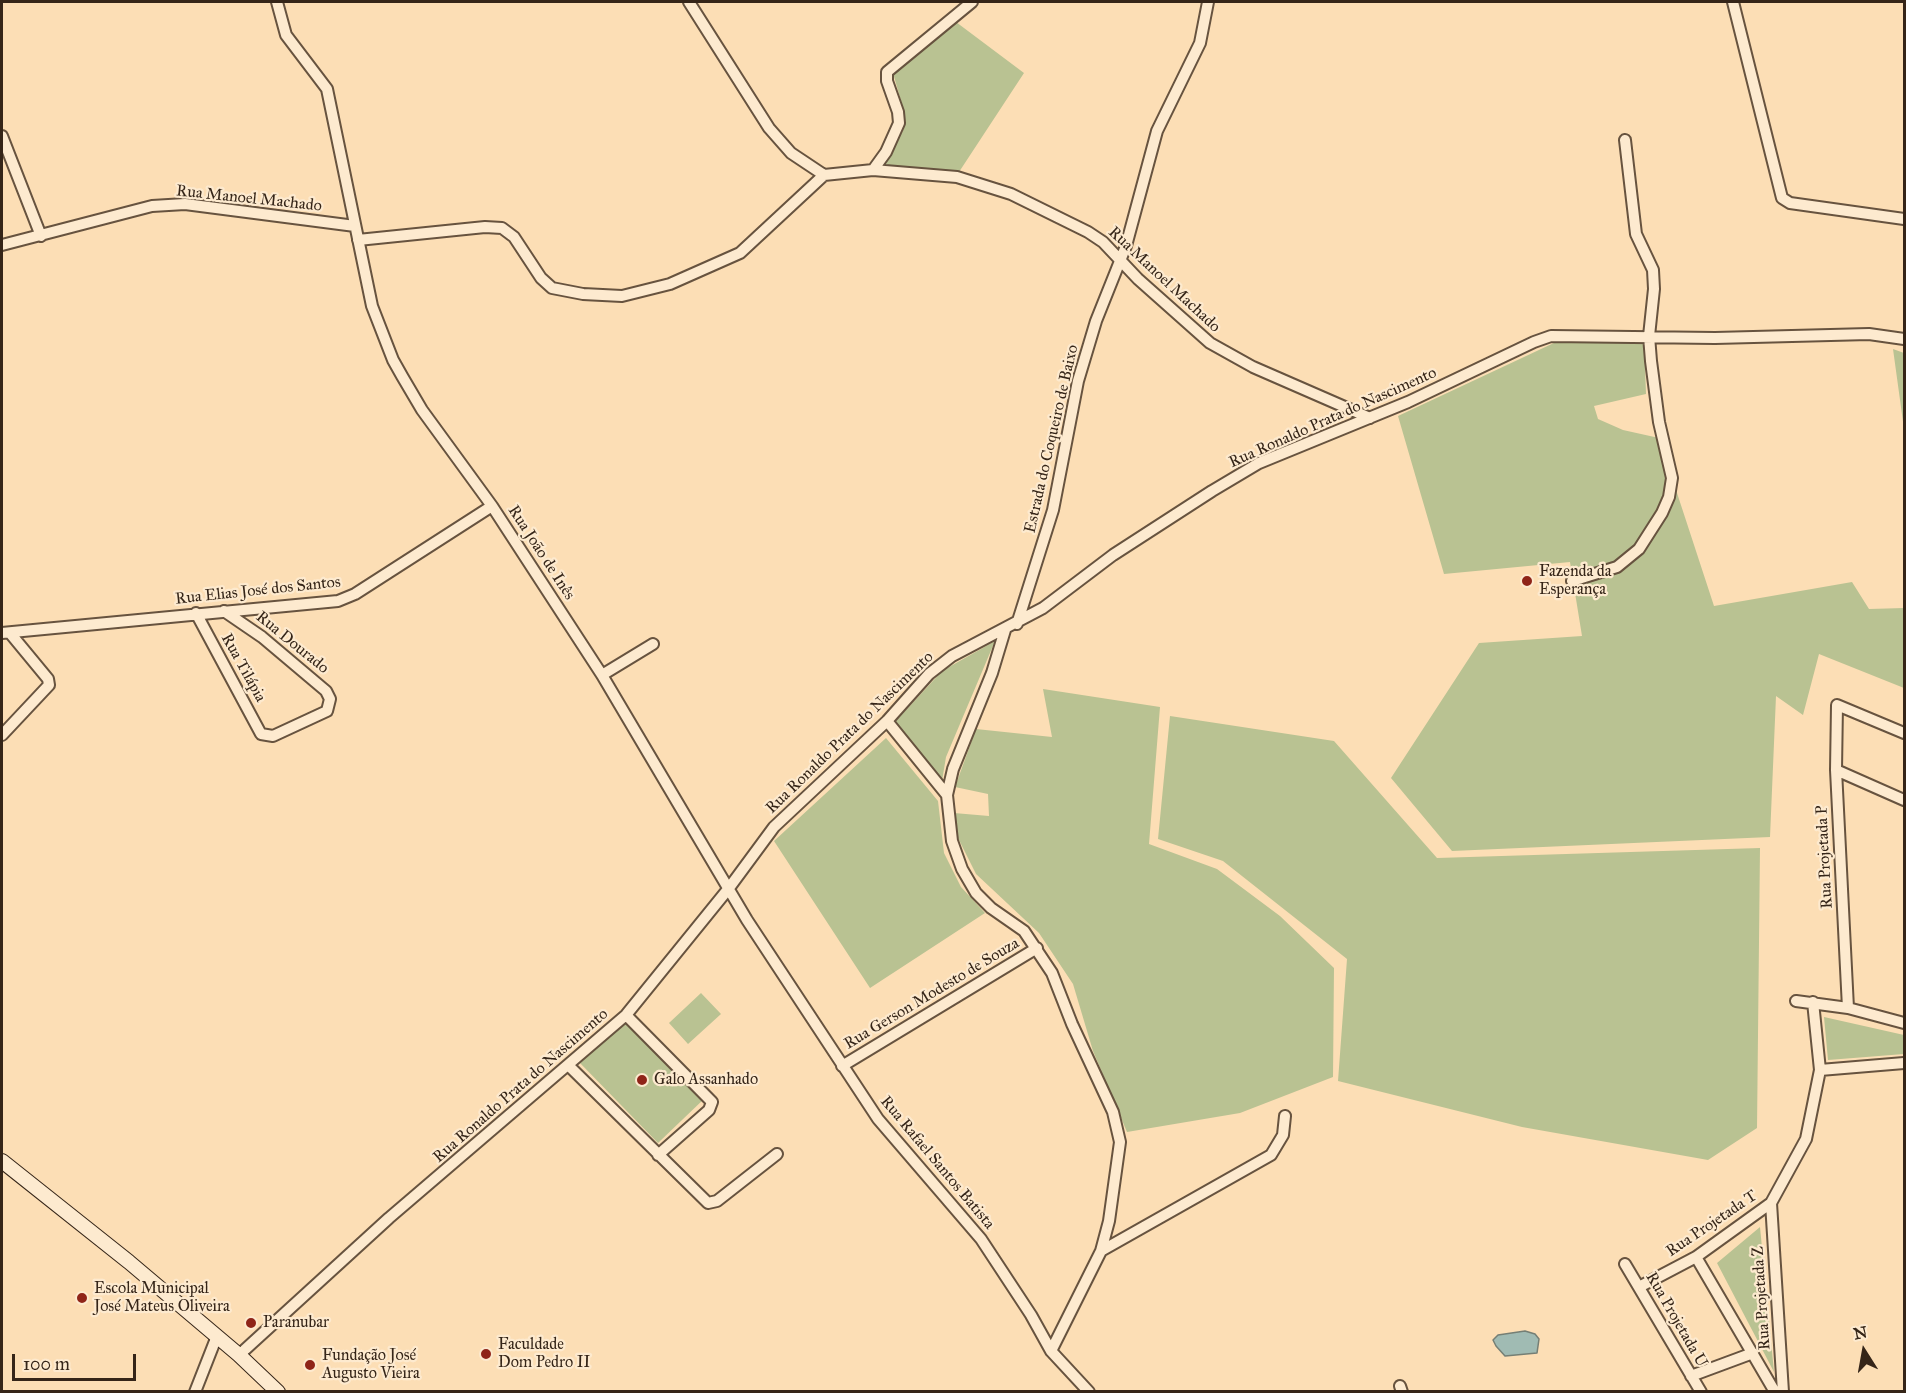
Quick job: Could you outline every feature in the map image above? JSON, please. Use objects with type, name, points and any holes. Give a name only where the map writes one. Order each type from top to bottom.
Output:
[{"type":"main road","points":[[2,1161],[129,1262],[239,1354],[278,1392]]},
{"type":"street","name":"Rua João de Inês","points":[[277,2],[286,36],[327,89],[372,306],[393,360],[422,410],[492,506],[602,675],[729,888]]},
{"type":"street","points":[[358,240],[485,227],[502,228],[514,237],[541,278],[552,288],[584,294],[622,296],[670,284],[740,253],[824,175],[791,153],[769,128],[689,2]]},
{"type":"street","points":[[873,170],[886,152],[899,123],[898,112],[887,81],[887,72],[972,2]]},
{"type":"street","name":"Estrada do Coqueiro de Baixo","points":[[1017,624],[1053,510],[1078,381],[1096,321],[1132,224],[1157,131],[1200,43],[1208,2]]},
{"type":"street","points":[[1733,2],[1784,201],[1905,219]]},
{"type":"street","points":[[2,136],[41,236]]},
{"type":"street","points":[[1572,581],[1606,573],[1628,561],[1650,534],[1669,497],[1671,471],[1659,422],[1649,336],[1654,289],[1653,270],[1634,227],[1625,140]]},
{"type":"street","name":"Rua Manoel Machado","points":[[824,175],[873,170],[957,177],[1011,194],[1096,237],[1210,344],[1253,367],[1370,418]]},
{"type":"street","name":"Rua Manoel Machado","points":[[2,244],[41,236],[152,206],[185,204],[355,226]]},
{"type":"street","name":"Rua Ronaldo Prata do Nascimento","points":[[239,1354],[389,1218],[626,1015],[729,888],[774,827],[887,721],[929,674],[952,656],[1017,624],[1043,608],[1113,555],[1242,472],[1370,418],[1542,339],[1869,334],[1905,339]]},
{"type":"street","name":"Rua Elias José dos Santos","points":[[6,633],[346,598],[492,506]]},
{"type":"street","name":"Rua Dourado","points":[[224,611],[262,637],[330,695],[330,705],[318,717],[273,736],[265,736]]},
{"type":"street","name":"Rua Tilápia","points":[[196,613],[265,736]]},
{"type":"street","points":[[1005,630],[992,673],[959,749],[947,795],[952,841],[969,881],[991,908],[1012,921],[1037,948],[1056,981],[1072,1024],[1116,1122],[1119,1155],[1101,1251],[1051,1351]]},
{"type":"street","points":[[2,735],[48,689],[49,685],[48,679],[6,633]]},
{"type":"street","points":[[602,675],[653,644]]},
{"type":"street","name":"Rua Projetada P","points":[[1848,1008],[1836,770],[1837,705],[1905,733]]},
{"type":"street","points":[[887,721],[947,795]]},
{"type":"street","points":[[1836,770],[1905,800]]},
{"type":"street","name":"Rua Rafael Santos Batista","points":[[729,888],[774,963],[878,1119],[981,1239],[1031,1314],[1051,1351],[1089,1392]]},
{"type":"street","name":"Rua Gerson Modesto de Souza","points":[[842,1066],[1037,948]]},
{"type":"street","points":[[1796,1001],[1848,1008],[1905,1023]]},
{"type":"street","name":"Rua Projetada T","points":[[1639,1287],[1696,1257],[1771,1203],[1806,1139],[1820,1070],[1813,1002]]},
{"type":"street","points":[[626,1015],[712,1102],[709,1110],[658,1155]]},
{"type":"street","points":[[1820,1070],[1905,1063]]},
{"type":"street","points":[[568,1065],[708,1203],[717,1201],[777,1154]]},
{"type":"street","points":[[1101,1251],[1271,1155],[1283,1135],[1285,1116]]},
{"type":"street","name":"Rua Projetada Z","points":[[1771,1203],[1783,1392]]},
{"type":"street","points":[[1696,1257],[1775,1392]]},
{"type":"street","name":"Rua Projetada U","points":[[1625,1263],[1701,1392]]},
{"type":"street","points":[[195,1392],[217,1336]]},
{"type":"street","points":[[1691,1376],[1753,1353]]},
{"type":"green space","points":[[956,22],[1024,73],[959,172],[883,165],[903,131],[905,115],[893,73]]},
{"type":"green space","points":[[1644,340],[1646,394],[1594,406],[1598,419],[1623,430],[1659,438],[1714,606],[1852,582],[1869,609],[1904,608],[1904,688],[1819,654],[1803,715],[1776,696],[1770,837],[1452,851],[1391,778],[1479,643],[1582,636],[1570,562],[1444,574],[1398,416],[1556,342]]},
{"type":"green space","points":[[1893,349],[1904,353],[1904,429]]},
{"type":"green space","points":[[995,641],[946,757],[942,781],[895,722],[942,671]]},
{"type":"green space","points":[[1043,689],[1160,707],[1149,844],[1217,869],[1280,916],[1334,968],[1333,1077],[1240,1113],[1127,1132],[1093,1051],[1073,984],[1039,933],[976,874],[957,836],[954,813],[989,816],[988,794],[955,787],[976,729],[1052,737]]},
{"type":"green space","points":[[1170,716],[1334,741],[1437,858],[1760,848],[1757,1128],[1708,1160],[1522,1127],[1338,1081],[1347,959],[1223,861],[1158,839]]},
{"type":"green space","points":[[886,738],[938,801],[944,853],[961,887],[985,913],[870,988],[774,841]]},
{"type":"green space","points":[[701,993],[721,1014],[688,1044],[669,1023]]},
{"type":"green space","name":"Galo Assanhado","points":[[626,1017],[705,1098],[658,1143],[579,1062]]},
{"type":"green space","points":[[1824,1017],[1904,1035],[1904,1054],[1828,1060]]},
{"type":"green space","points":[[1760,1227],[1774,1372],[1717,1263]]},
{"type":"water","points":[[1525,1331],[1535,1334],[1539,1339],[1537,1353],[1505,1356],[1493,1340],[1498,1335]]},
{"type":"place","name":"Fazenda da Esperança","points":[[1527,581]]},
{"type":"place","name":"Galo Assanhado","points":[[642,1080]]},
{"type":"place","name":"Escola Municipal José Mateus Oliveira","points":[[82,1298]]},
{"type":"place","name":"Paranubar","points":[[251,1323]]},
{"type":"place","name":"Faculdade Dom Pedro II","points":[[486,1354]]},
{"type":"place","name":"Fundação José Augusto Vieira","points":[[310,1365]]}]
